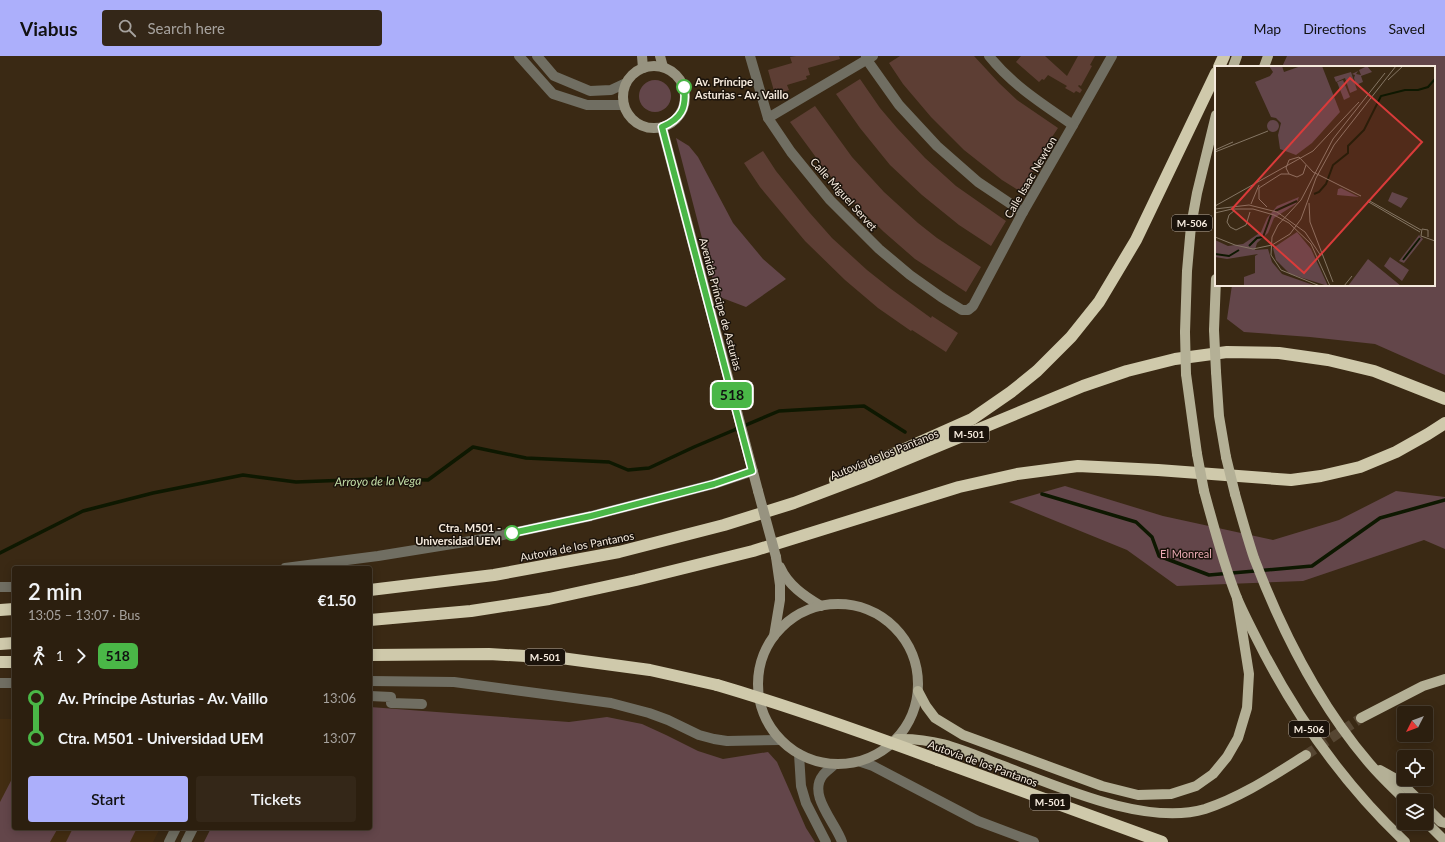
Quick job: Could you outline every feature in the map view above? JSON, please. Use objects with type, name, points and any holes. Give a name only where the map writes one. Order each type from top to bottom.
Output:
[{"type":"highway","points":[[1219,66],[1224,56]]},
{"type":"highway","points":[[794,503],[817,489],[854,471],[972,420],[1011,392],[1036,371],[1071,337],[1099,302],[1136,240],[1215,75]]},
{"type":"highway","name":"Autovía de los Pantanos","points":[[372,590],[494,575],[619,552],[724,525],[794,503],[944,445],[1083,386],[1127,371],[1175,359],[1227,352],[1279,353],[1328,360],[1374,371],[1445,399]]},
{"type":"highway","points":[[372,620],[471,612],[549,599],[636,580],[753,551],[959,487],[1017,474],[1078,466],[1158,470],[1291,480],[1321,476],[1360,467],[1396,452],[1445,423]]},
{"type":"highway","points":[[0,610],[12,609]]},
{"type":"highway","points":[[0,644],[12,643]]},
{"type":"highway","name":"Autovía de los Pantanos","points":[[372,655],[489,654],[561,658],[650,670],[717,685],[773,701],[850,727],[1162,842]]},
{"type":"highway","points":[[0,662],[12,662]]},
{"type":"main road","points":[[1233,66],[1237,56]]},
{"type":"main road","points":[[1264,66],[1268,56]]},
{"type":"main road","name":"M-506","points":[[1215,119],[1206,154],[1192,226],[1187,271],[1185,332],[1186,374],[1196,454],[1204,491],[1221,553],[1237,598],[1278,679],[1328,756],[1386,824],[1405,842]]},
{"type":"main road","name":"M-506","points":[[1216,286],[1214,330],[1219,416],[1226,457],[1235,494],[1254,557],[1294,648],[1314,685],[1348,736],[1370,764],[1399,794]]},
{"type":"main road","points":[[918,691],[926,706],[935,718],[962,735],[1102,786],[1138,796],[1171,794],[1196,786],[1213,774],[1227,757],[1238,738],[1247,708],[1249,674],[1237,598]]},
{"type":"main road","points":[[1361,718],[1423,686],[1445,679]]},
{"type":"main road","points":[[897,739],[914,738],[946,744],[1098,801],[1147,812],[1184,813],[1204,809],[1235,797],[1273,776],[1306,755]]},
{"type":"main road","points":[[1370,764],[1398,780],[1413,794]]},
{"type":"main road","points":[[1433,814],[1441,822],[1445,823]]},
{"type":"main road","points":[[1433,829],[1445,841]]},
{"type":"street","points":[[519,56],[553,94],[587,105],[624,105]]},
{"type":"street","points":[[537,56],[554,76],[590,91],[611,90],[626,83]]},
{"type":"street","points":[[642,56],[643,68]]},
{"type":"street","points":[[660,56],[663,67]]},
{"type":"street","name":"Calle Miguel Servet","points":[[750,56],[768,118],[811,178],[857,228],[879,249],[910,275],[941,297],[962,310],[968,310]]},
{"type":"street","points":[[989,56],[1013,81],[1074,125]]},
{"type":"street","name":"Calle Isaac Newton","points":[[968,310],[973,306],[1023,212],[1112,56]]},
{"type":"street","points":[[768,118],[869,57],[899,105],[937,146],[978,182],[1023,212]]},
{"type":"street","points":[[654,65],[663,67],[672,71],[679,78],[684,87],[685,97],[683,107],[678,116],[671,123],[662,127],[652,128],[643,125],[634,121],[624,105],[624,90],[626,83],[631,76],[643,68],[654,65]]},
{"type":"street","name":"Avenida Príncipe de Asturias","points":[[662,127],[776,557],[784,577],[794,587],[821,606]]},
{"type":"street","points":[[300,566],[378,556],[496,536],[591,516],[714,484],[752,471]]},
{"type":"street","name":"Avenida Príncipe de Asturias","points":[[774,636],[780,600],[780,585],[776,557]]},
{"type":"street","points":[[0,588],[12,587]]},
{"type":"street","points":[[840,604],[858,606],[877,614],[894,627],[909,647],[915,663],[918,691],[914,709],[907,725],[897,739],[883,751],[861,762],[835,764],[816,761],[799,754],[780,740],[767,722],[759,700],[758,678],[763,656],[774,636],[787,622],[803,612],[821,606],[840,604]]},
{"type":"street","points":[[372,681],[454,682],[611,703],[649,713],[668,720],[699,735],[714,739],[727,741],[780,740]]},
{"type":"street","points":[[0,683],[12,683]]},
{"type":"street","points":[[372,696],[391,697],[391,703],[422,704]]},
{"type":"street","points":[[799,754],[801,786],[806,803],[826,842]]},
{"type":"street","points":[[861,762],[873,766],[978,821],[1034,842]]},
{"type":"street","points":[[835,764],[822,776],[818,787],[819,798],[842,842]]},
{"type":"street","points":[[169,842],[175,830]]},
{"type":"street","points":[[186,842],[192,830]]},
{"type":"shaded area","points":[[0,719],[12,719],[12,830],[159,830],[153,842],[0,842]]},
{"type":"green space","points":[[1287,56],[1445,56],[1445,375],[1375,344],[1244,332],[1227,319],[1232,286],[1435,286],[1435,66],[1282,66]]},
{"type":"green space","points":[[655,80],[661,81],[668,87],[671,96],[670,102],[664,109],[655,112],[649,111],[642,105],[639,96],[640,90],[646,83]]},
{"type":"green space","points":[[676,138],[689,146],[698,157],[733,223],[763,259],[786,279],[746,307],[717,296]]},
{"type":"green space","name":"El Monreal","points":[[1065,486],[1163,516],[1273,540],[1339,520],[1396,491],[1445,497],[1445,549],[1424,540],[1303,581],[1177,586],[1127,550],[1009,502]]},
{"type":"green space","points":[[372,707],[569,722],[607,717],[642,724],[698,751],[723,759],[768,752],[777,762],[806,828],[815,842],[204,842],[210,830],[372,830]]},
{"type":"green space","points":[[12,779],[12,830],[57,830],[50,842],[0,842],[0,802]]},
{"type":"green space","points":[[72,830],[136,830],[130,842],[66,842]]},
{"type":"building","points":[[839,56],[840,59],[808,68],[810,75],[806,76],[807,79],[787,85],[789,90],[779,93],[778,89],[774,91],[768,70],[792,63],[790,57]]},
{"type":"building","points":[[900,56],[974,56],[1017,100],[1058,128],[1032,167],[1035,169],[1021,192],[1002,180],[964,150],[931,117],[903,84],[889,63]]},
{"type":"building","points":[[1021,56],[1045,56],[1067,76],[1078,56],[1095,56],[1090,65],[1092,66],[1081,86],[1078,86],[1082,90],[1080,93],[1076,91],[1074,93],[1065,88],[1067,86],[1048,75],[1044,80],[1042,79],[1039,82],[1016,62]]},
{"type":"building","points":[[860,79],[880,108],[925,158],[956,186],[1006,221],[991,246],[959,225],[922,195],[890,165],[860,128],[836,94]]},
{"type":"building","points":[[815,106],[852,157],[884,192],[937,238],[981,267],[966,292],[915,259],[852,201],[826,171],[790,122]]},
{"type":"building","points":[[763,151],[776,171],[832,238],[867,270],[891,289],[931,318],[932,316],[958,333],[946,352],[912,330],[911,331],[878,308],[845,280],[805,241],[760,187],[744,163]]},
{"type":"waterway","name":"Arroyo de la Vega","points":[[0,553],[83,511],[153,493],[243,475],[296,482],[375,479],[428,480],[473,447],[526,458],[609,462],[628,470],[649,468],[779,411],[864,406],[905,432]]},
{"type":"waterway","points":[[1042,494],[1136,522],[1152,537],[1159,556],[1209,575],[1312,566],[1380,518],[1445,500]]},
{"type":"tunnel","points":[[1306,755],[1361,718]]},
{"type":"bus line","name":"518","points":[[512,533],[591,516],[714,484],[752,471],[662,127],[671,123],[678,116],[683,107],[685,97],[684,87]]},
{"type":"place","name":"Av. Príncipe Asturias - Av. Vaillo","points":[[684,87]]},
{"type":"place","name":"Ctra. M501 - Universidad UEM","points":[[512,533]]}]
